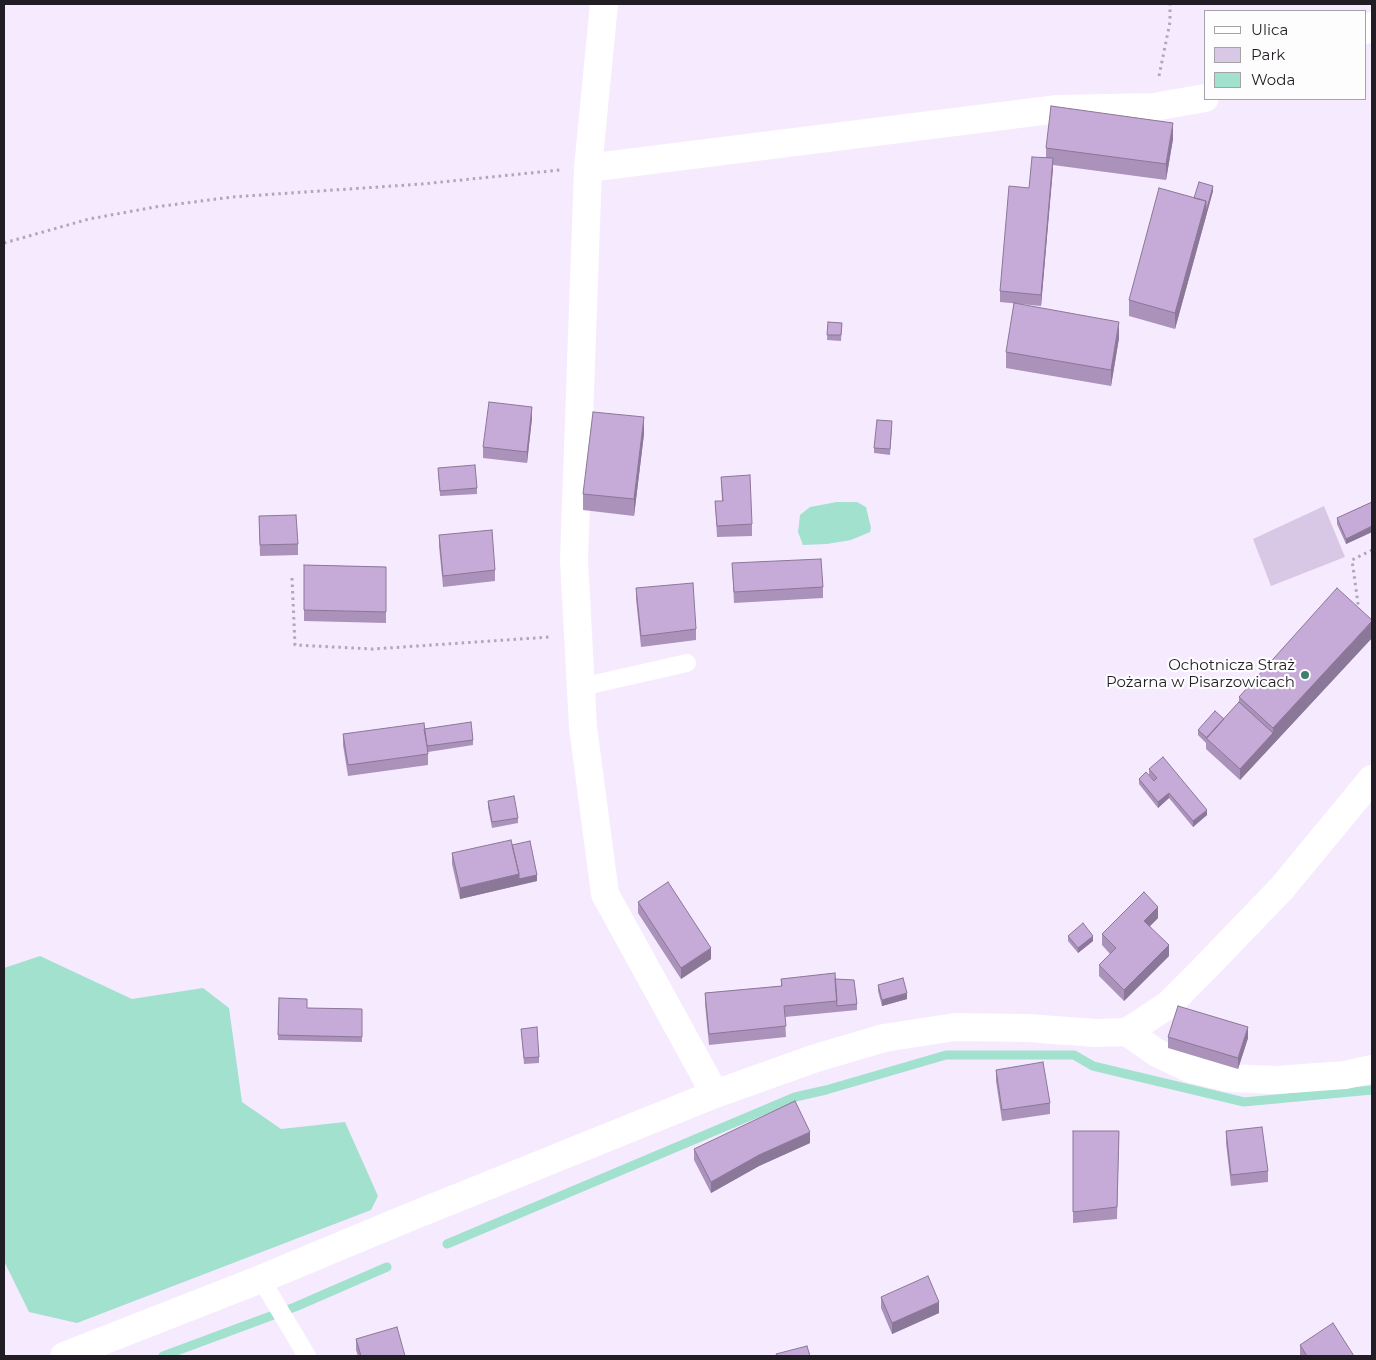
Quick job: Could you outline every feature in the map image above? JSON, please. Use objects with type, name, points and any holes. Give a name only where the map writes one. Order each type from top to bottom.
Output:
[{"type":"street","points":[[604,4],[588,168],[574,560],[583,727],[605,894],[715,1094]]},
{"type":"street","points":[[588,168],[1058,109],[1154,106],[1204,98]]},
{"type":"street","points":[[64,1356],[261,1279],[715,1094],[816,1058],[893,1036],[955,1028],[1027,1028],[1095,1033],[1127,1032],[1168,1006],[1204,970],[1282,888],[1372,779]]},
{"type":"street","points":[[1127,1032],[1157,1053],[1191,1069],[1228,1078],[1276,1080],[1345,1074],[1372,1069]]},
{"type":"lane","points":[[581,687],[687,663]]},
{"type":"lane","points":[[261,1279],[307,1356]]},
{"type":"path","points":[[1154,106],[1170,22],[1170,4]]},
{"type":"path","points":[[4,242],[89,219],[203,201],[422,184],[588,168]]},
{"type":"path","points":[[1359,614],[1352,560],[1372,550]]},
{"type":"path","points":[[292,578],[295,645],[373,649],[578,635]]},
{"type":"green space","points":[[1324,506],[1345,557],[1271,586],[1253,539]]},
{"type":"water","points":[[837,502],[857,502],[866,507],[871,528],[870,532],[851,540],[803,545],[798,532],[800,515],[810,507]]},
{"type":"water","points":[[40,956],[132,999],[203,988],[229,1008],[242,1102],[281,1129],[345,1122],[378,1196],[371,1210],[77,1323],[29,1312],[4,1261],[4,968]]},
{"type":"building","points":[[1051,106],[1173,123],[1166,164],[1046,148]]},
{"type":"building","points":[[1032,157],[1053,158],[1041,295],[1000,291],[1009,186],[1029,188]]},
{"type":"building","points":[[1199,182],[1213,186],[1206,212],[1206,201],[1194,198]]},
{"type":"building","points":[[1159,188],[1206,201],[1175,313],[1129,300]]},
{"type":"building","points":[[1014,303],[1119,322],[1111,370],[1006,352]]},
{"type":"building","points":[[828,322],[842,323],[841,335],[827,335]]},
{"type":"building","points":[[489,402],[532,407],[527,452],[483,447]]},
{"type":"building","points":[[593,412],[644,417],[634,499],[583,494]]},
{"type":"building","points":[[877,420],[892,421],[890,449],[874,448]]},
{"type":"building","points":[[475,465],[477,488],[440,491],[438,468]]},
{"type":"building","points":[[750,475],[752,524],[717,526],[715,501],[723,501],[721,477]]},
{"type":"building","points":[[1372,502],[1372,526],[1346,539],[1337,518]]},
{"type":"building","points":[[296,515],[298,544],[260,545],[259,516]]},
{"type":"building","points":[[492,530],[495,570],[443,576],[439,535]]},
{"type":"building","points":[[821,559],[823,587],[734,592],[732,563]]},
{"type":"building","points":[[304,565],[386,567],[386,612],[304,610]]},
{"type":"building","points":[[693,583],[696,629],[641,636],[636,588]]},
{"type":"building","name":"Ochotnicza Straż Pożarna w Pisarzowicach","points":[[1337,588],[1372,621],[1273,728],[1239,697]]},
{"type":"building","points":[[1239,702],[1273,733],[1240,769],[1206,738]]},
{"type":"building","points":[[1215,711],[1224,719],[1207,738],[1198,730]]},
{"type":"building","points":[[471,722],[473,740],[427,746],[424,729]]},
{"type":"building","points":[[424,723],[428,754],[348,765],[343,734]]},
{"type":"building","points":[[1163,757],[1207,810],[1193,821],[1169,793],[1158,802],[1139,779],[1146,772],[1154,781],[1157,778],[1149,769]]},
{"type":"building","points":[[514,796],[518,818],[492,822],[488,801]]},
{"type":"building","points":[[511,840],[519,874],[460,888],[452,853]]},
{"type":"building","points":[[530,841],[537,875],[519,879],[512,845]]},
{"type":"building","points":[[668,882],[711,948],[681,968],[638,902]]},
{"type":"building","points":[[1144,892],[1158,907],[1144,921],[1169,945],[1124,990],[1099,965],[1116,948],[1102,934]]},
{"type":"building","points":[[1083,923],[1093,936],[1078,948],[1068,936]]},
{"type":"building","points":[[835,973],[837,1001],[784,1006],[786,1026],[709,1034],[705,993],[782,986],[781,979]]},
{"type":"building","points":[[903,978],[907,993],[882,1000],[878,985]]},
{"type":"building","points":[[835,979],[854,980],[857,1004],[837,1006]]},
{"type":"building","points":[[279,998],[307,999],[307,1008],[362,1009],[362,1037],[278,1035]]},
{"type":"building","points":[[1178,1006],[1248,1027],[1238,1058],[1168,1037]]},
{"type":"building","points":[[537,1027],[539,1057],[524,1058],[521,1029]]},
{"type":"building","points":[[1043,1062],[1050,1103],[1002,1110],[996,1070]]},
{"type":"building","points":[[795,1101],[810,1132],[759,1155],[711,1182],[694,1149]]},
{"type":"building","points":[[1262,1127],[1268,1171],[1231,1175],[1226,1131]]},
{"type":"building","points":[[1073,1131],[1119,1131],[1117,1207],[1073,1212]]},
{"type":"building","points":[[928,1276],[939,1302],[892,1323],[881,1297]]},
{"type":"building","points":[[1333,1323],[1354,1356],[1307,1356],[1300,1345]]},
{"type":"building","points":[[397,1327],[405,1356],[361,1356],[356,1339]]},
{"type":"building","points":[[807,1346],[810,1356],[777,1356],[776,1354]]},
{"type":"waterway","points":[[447,1244],[795,1097],[826,1090],[946,1055],[1074,1055],[1093,1066],[1244,1102],[1372,1090]]},
{"type":"waterway","points":[[163,1356],[295,1307],[387,1267]]},
{"type":"place","name":"Ochotnicza Straż Pożarna w Pisarzowicach","points":[[1305,675]]}]
